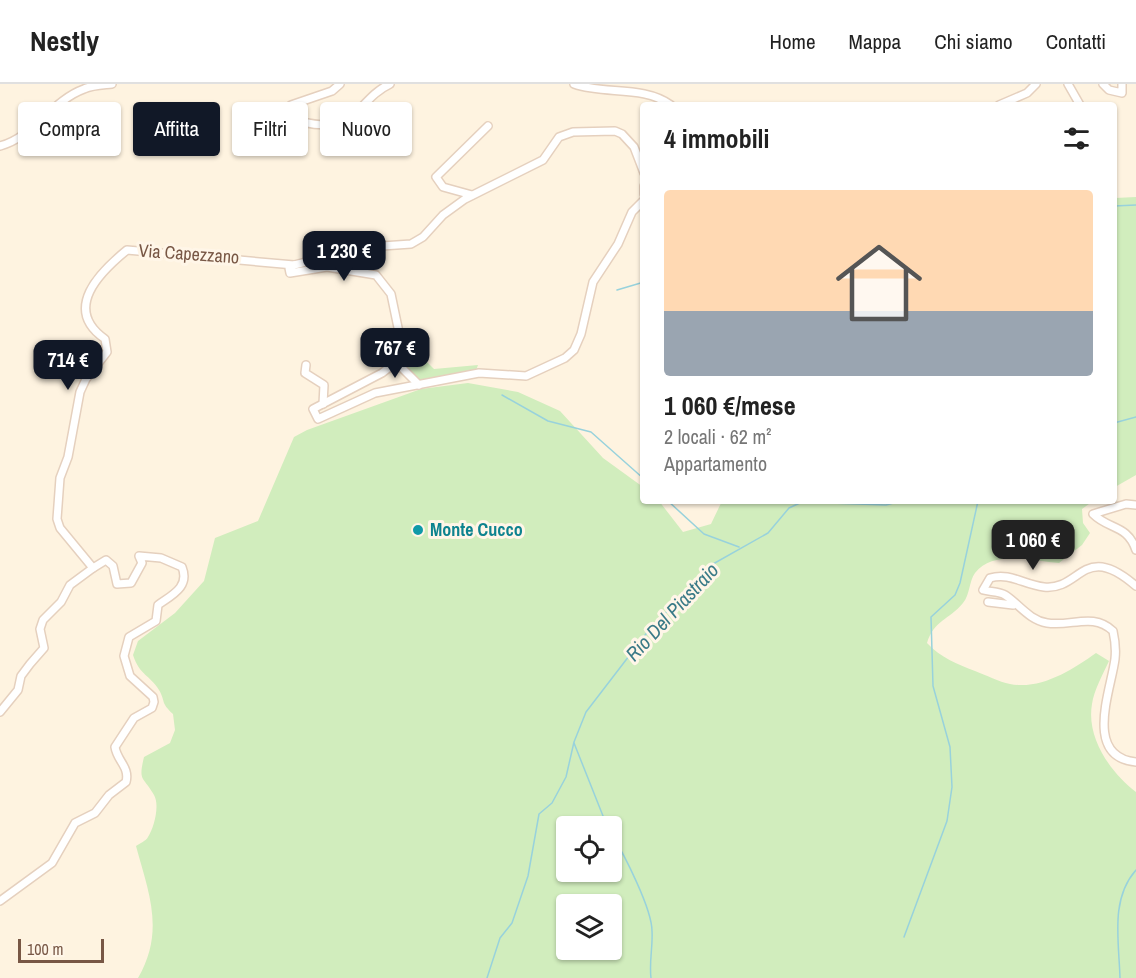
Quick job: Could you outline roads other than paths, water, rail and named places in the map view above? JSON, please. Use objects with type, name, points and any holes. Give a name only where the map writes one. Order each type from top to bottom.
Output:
[{"type":"street","points":[[0,146],[15,141],[59,103],[84,89],[112,84]]},
{"type":"street","points":[[340,84],[332,91],[291,105],[288,117],[325,125],[346,121],[379,89],[390,84]]},
{"type":"street","points":[[574,84],[593,89],[652,96],[665,102]]},
{"type":"street","points":[[1006,102],[1027,93],[1036,84]]},
{"type":"street","points":[[1068,84],[1078,102]]},
{"type":"street","points":[[1103,84],[1109,90],[1122,93],[1122,84]]},
{"type":"street","points":[[472,195],[443,187],[436,177],[471,140],[488,126]]},
{"type":"street","points":[[419,385],[399,365],[401,342],[391,294],[376,275],[327,267],[290,273],[289,268],[368,247],[411,244],[423,237],[450,210],[472,195],[543,160],[559,137],[573,132],[615,131],[622,134],[634,147],[640,163]]},
{"type":"street","points":[[399,360],[382,373],[313,409],[318,419],[334,409],[375,393],[479,373],[526,376],[542,370],[574,350],[593,282],[618,244],[632,212],[640,204]]},
{"type":"street","name":"Via Capezzano","points":[[93,568],[60,528],[57,499],[81,392],[86,379],[107,352],[105,339],[99,335],[86,313],[85,300],[95,279],[127,250],[294,265]]},
{"type":"street","points":[[306,365],[305,373],[324,385],[323,404]]},
{"type":"street","points":[[1136,505],[1126,504],[1093,514],[1124,531],[1132,539],[1136,550]]},
{"type":"street","points":[[0,712],[18,690],[21,676],[44,648],[40,629],[43,621],[61,602],[70,585],[106,560],[113,566],[114,578],[121,586],[131,583],[142,563],[139,556],[145,554],[170,560],[182,567],[185,575],[182,587],[158,605],[156,621],[136,632],[126,644],[125,667],[135,682],[153,697],[154,702],[152,708],[134,718],[116,747],[116,754],[127,769],[126,782],[108,795],[95,813],[75,823],[52,863],[0,901]]},
{"type":"street","points":[[1136,586],[1113,570],[1091,566],[1052,587],[1043,587],[1007,576],[990,578],[982,590],[1002,593],[1013,604],[1042,622],[1095,621],[1104,623],[1113,631],[1116,656],[1103,729],[1116,756],[1123,761],[1136,762]]},
{"type":"street","points":[[988,602],[1013,604]]},
{"type":"waterway","points":[[1117,206],[1136,205]]},
{"type":"waterway","points":[[617,290],[640,283]]},
{"type":"waterway","points":[[502,395],[548,421],[591,432],[640,475]]},
{"type":"waterway","name":"Rio Del Piastraio","points":[[1117,422],[1136,417]]},
{"type":"waterway","points":[[671,504],[704,534],[739,547]]},
{"type":"waterway","name":"Rio Del Piastraio","points":[[487,978],[500,938],[512,923],[528,876],[539,814],[552,803],[566,777],[574,742],[586,712],[649,630],[713,564],[768,533],[789,508],[798,504]]},
{"type":"waterway","name":"Rio Del Piastraio","points":[[858,504],[890,504]]},
{"type":"waterway","points":[[904,937],[947,821],[952,787],[950,747],[933,686],[931,617],[955,595],[960,583],[977,504]]},
{"type":"waterway","points":[[574,743],[603,816]]},
{"type":"waterway","points":[[622,853],[651,921],[651,978]]},
{"type":"waterway","points":[[1120,978],[1119,907],[1122,894],[1136,870]]},
{"type":"place","name":"Monte Cucco","points":[[418,530]]}]
